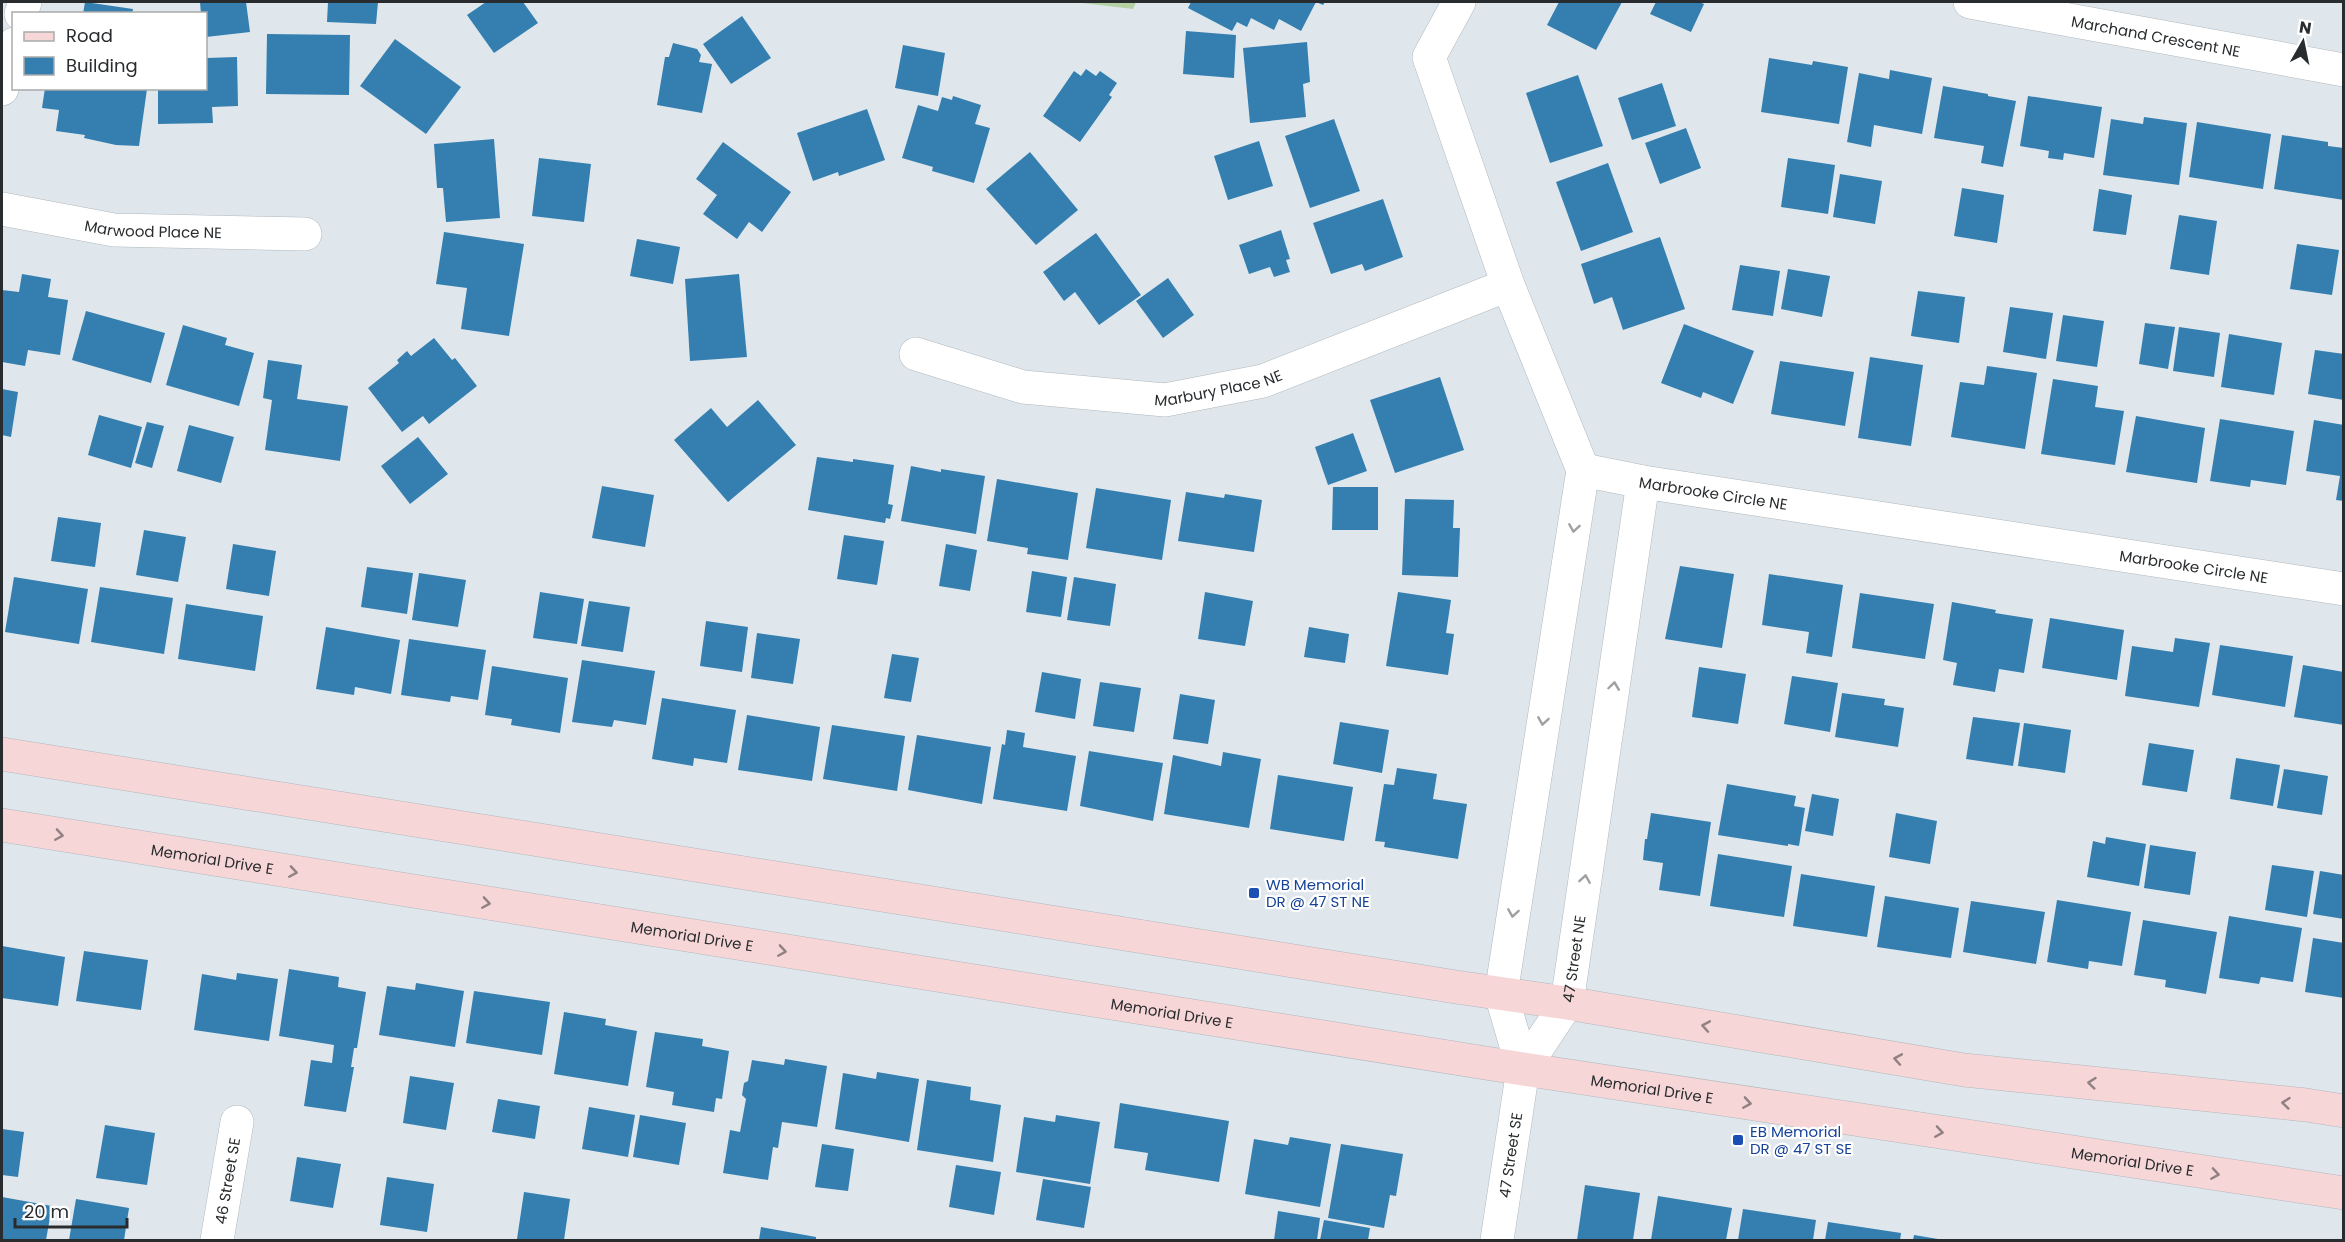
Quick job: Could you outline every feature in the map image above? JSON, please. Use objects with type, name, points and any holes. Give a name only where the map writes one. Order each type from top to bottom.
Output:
[{"type":"main road","points":[[2,754],[1567,1003],[1964,1070],[2306,1105],[2343,1111]]},
{"type":"main road","name":"Memorial Drive E","points":[[2,825],[1523,1069],[2343,1193]]},
{"type":"street","points":[[1459,2],[1429,57],[1508,285],[1584,470],[1501,994],[1523,1069]]},
{"type":"street","name":"Marchand Crescent NE","points":[[1970,2],[2343,70]]},
{"type":"street","points":[[2,89],[12,52]]},
{"type":"street","name":"Marwood Place NE","points":[[2,209],[114,230],[305,234]]},
{"type":"street","name":"Marbury Place NE","points":[[916,354],[1023,387],[1165,400],[1263,381],[1508,285]]},
{"type":"street","name":"Marbrooke Circle NE","points":[[1584,470],[1643,482],[2343,589]]},
{"type":"street","name":"47 Street NE","points":[[1523,1069],[1567,1003],[1643,482]]},
{"type":"street","name":"47 Street SE","points":[[1497,1240],[1523,1069]]},
{"type":"street","name":"46 Street SE","points":[[217,1240],[237,1122]]},
{"type":"green space","points":[[1074,2],[1136,2],[1133,9]]},
{"type":"building","points":[[85,2],[133,9],[132,12],[83,12]]},
{"type":"building","points":[[200,2],[246,2],[250,32],[207,37],[207,12],[201,12]]},
{"type":"building","points":[[328,2],[378,2],[376,24],[327,22]]},
{"type":"building","points":[[486,2],[523,2],[538,23],[494,53],[467,15]]},
{"type":"building","points":[[1191,2],[1316,2],[1301,31],[1279,19],[1274,30],[1251,18],[1247,27],[1237,22],[1232,31],[1188,8]]},
{"type":"building","points":[[1559,2],[1622,2],[1596,50],[1547,25]]},
{"type":"building","points":[[1656,2],[1704,4],[1691,32],[1650,14]]},
{"type":"building","points":[[742,16],[771,58],[731,84],[703,44]]},
{"type":"building","points":[[1186,31],[1236,35],[1234,78],[1183,74]]},
{"type":"building","points":[[267,34],[350,35],[349,95],[266,94]]},
{"type":"building","points":[[395,39],[461,87],[426,134],[360,86]]},
{"type":"building","points":[[1307,42],[1310,82],[1303,84],[1306,117],[1250,123],[1243,48]]},
{"type":"building","points":[[673,43],[697,49],[701,55],[699,62],[712,64],[702,113],[657,105],[665,57],[669,57]]},
{"type":"building","points":[[903,45],[945,53],[938,96],[895,88]]},
{"type":"building","points":[[237,57],[238,106],[212,107],[213,123],[158,124],[158,90],[207,90],[207,58]]},
{"type":"building","points":[[1769,58],[1812,65],[1813,61],[1848,67],[1839,124],[1761,112]]},
{"type":"building","points":[[1086,69],[1096,76],[1100,71],[1117,83],[1109,95],[1112,97],[1080,142],[1043,116],[1074,71],[1081,76]]},
{"type":"building","points":[[1890,70],[1932,78],[1922,134],[1874,125],[1871,147],[1847,142],[1859,73],[1889,79]]},
{"type":"building","points":[[1578,75],[1603,146],[1550,163],[1526,93]]},
{"type":"building","points":[[1662,83],[1676,126],[1632,140],[1618,98]]},
{"type":"building","points":[[1943,86],[2016,101],[2003,167],[1981,163],[1984,146],[1934,138]]},
{"type":"building","points":[[45,90],[147,90],[139,146],[116,145],[84,138],[85,135],[56,131],[59,110],[42,108]]},
{"type":"building","points":[[953,96],[981,105],[975,124],[990,128],[974,183],[932,171],[933,167],[902,158],[918,105],[938,111],[942,97],[952,100]]},
{"type":"building","points":[[2028,96],[2102,107],[2094,158],[2064,153],[2063,160],[2048,158],[2049,151],[2020,146]]},
{"type":"building","points":[[867,109],[885,160],[839,176],[838,172],[813,181],[797,133]]},
{"type":"building","points":[[2144,117],[2187,123],[2179,185],[2103,175],[2111,119],[2143,124]]},
{"type":"building","points":[[1334,119],[1360,191],[1310,208],[1285,136]]},
{"type":"building","points":[[2197,122],[2271,134],[2263,189],[2189,177]]},
{"type":"building","points":[[1686,128],[1701,168],[1660,184],[1645,143]]},
{"type":"building","points":[[2282,135],[2328,142],[2328,146],[2344,148],[2344,200],[2274,189]]},
{"type":"building","points":[[494,139],[500,218],[446,222],[443,188],[437,188],[434,144]]},
{"type":"building","points":[[1259,141],[1273,186],[1228,200],[1214,156]]},
{"type":"building","points":[[723,142],[791,192],[762,232],[749,222],[737,239],[703,214],[717,195],[696,179]]},
{"type":"building","points":[[1030,152],[1078,210],[1036,245],[986,189]]},
{"type":"building","points":[[539,158],[591,164],[584,222],[532,216]]},
{"type":"building","points":[[1788,158],[1835,165],[1828,214],[1781,207]]},
{"type":"building","points":[[1608,163],[1633,232],[1581,251],[1556,182]]},
{"type":"building","points":[[1840,174],[1882,181],[1875,224],[1833,217]]},
{"type":"building","points":[[1962,188],[2004,195],[1997,243],[1954,236]]},
{"type":"building","points":[[2099,189],[2132,195],[2126,235],[2093,231]]},
{"type":"building","points":[[1383,199],[1403,257],[1365,271],[1362,264],[1331,274],[1313,223]]},
{"type":"building","points":[[2179,215],[2217,221],[2209,275],[2170,269]]},
{"type":"building","points":[[1281,230],[1290,259],[1286,260],[1290,272],[1274,277],[1270,267],[1249,274],[1239,245]]},
{"type":"building","points":[[444,232],[524,244],[509,336],[461,329],[467,288],[436,284]]},
{"type":"building","points":[[1096,233],[1141,295],[1099,325],[1075,292],[1064,301],[1043,272]]},
{"type":"building","points":[[1660,237],[1685,309],[1623,330],[1612,297],[1594,304],[1581,264]]},
{"type":"building","points":[[637,239],[680,247],[673,284],[630,276]]},
{"type":"building","points":[[2297,244],[2339,250],[2332,295],[2290,289]]},
{"type":"building","points":[[1740,265],[1780,271],[1773,316],[1732,310]]},
{"type":"building","points":[[1788,269],[1830,276],[1822,317],[1781,309]]},
{"type":"building","points":[[22,274],[51,279],[48,297],[68,300],[60,355],[28,350],[25,366],[2,362],[2,290],[19,292]]},
{"type":"building","points":[[739,274],[747,357],[690,361],[685,279]]},
{"type":"building","points":[[1168,278],[1194,315],[1163,338],[1136,301]]},
{"type":"building","points":[[1918,291],[1965,297],[1959,343],[1911,336]]},
{"type":"building","points":[[2010,307],[2053,313],[2046,359],[2003,352]]},
{"type":"building","points":[[86,311],[165,333],[151,383],[72,360]]},
{"type":"building","points":[[2063,315],[2104,321],[2097,367],[2056,361]]},
{"type":"building","points":[[2145,323],[2175,327],[2168,369],[2139,364]]},
{"type":"building","points":[[1684,324],[1754,351],[1733,404],[1703,392],[1701,398],[1661,383]]},
{"type":"building","points":[[183,325],[227,338],[225,345],[254,353],[239,406],[166,385]]},
{"type":"building","points":[[2179,327],[2220,333],[2214,377],[2173,371]]},
{"type":"building","points":[[2229,334],[2282,343],[2274,395],[2221,387]]},
{"type":"building","points":[[434,338],[452,360],[455,358],[477,386],[429,424],[423,416],[402,432],[368,388],[399,363],[397,360],[407,351],[411,356]]},
{"type":"building","points":[[2315,350],[2344,354],[2344,400],[2308,394]]},
{"type":"building","points":[[1870,357],[1923,365],[1911,446],[1858,438]]},
{"type":"building","points":[[268,360],[302,365],[297,399],[348,406],[340,461],[265,450],[272,400],[263,398]]},
{"type":"building","points":[[1780,361],[1854,372],[1845,426],[1771,414]]},
{"type":"building","points":[[1987,366],[2037,373],[2025,449],[1951,437],[1960,382],[1984,385]]},
{"type":"building","points":[[1440,377],[1464,450],[1395,473],[1370,400]]},
{"type":"building","points":[[2053,379],[2098,386],[2095,407],[2124,411],[2115,465],[2041,454]]},
{"type":"building","points":[[2,389],[18,392],[11,437],[2,435]]},
{"type":"building","points":[[758,400],[796,445],[728,502],[674,440],[711,408],[727,427]]},
{"type":"building","points":[[99,415],[142,427],[131,468],[88,455]]},
{"type":"building","points":[[2136,416],[2205,428],[2197,483],[2126,472]]},
{"type":"building","points":[[2220,419],[2294,431],[2286,485],[2251,480],[2250,487],[2210,481]]},
{"type":"building","points":[[2314,420],[2344,425],[2344,501],[2336,500],[2340,476],[2306,471]]},
{"type":"building","points":[[147,422],[164,426],[152,468],[135,463]]},
{"type":"building","points":[[189,425],[234,437],[221,483],[177,471]]},
{"type":"building","points":[[1353,433],[1367,471],[1328,485],[1315,447]]},
{"type":"building","points":[[418,437],[448,474],[410,504],[381,466]]},
{"type":"building","points":[[817,457],[894,465],[888,504],[893,505],[890,519],[886,518],[885,523],[808,510]]},
{"type":"building","points":[[911,466],[941,472],[941,469],[985,476],[976,534],[901,521]]},
{"type":"building","points":[[997,479],[1078,493],[1068,560],[1027,554],[1028,548],[987,541]]},
{"type":"building","points":[[602,486],[654,495],[645,547],[592,538]]},
{"type":"building","points":[[1333,487],[1378,487],[1378,530],[1332,530]]},
{"type":"building","points":[[1096,488],[1171,500],[1162,560],[1086,548]]},
{"type":"building","points":[[1186,492],[1224,498],[1225,494],[1262,500],[1254,552],[1178,541]]},
{"type":"building","points":[[1405,499],[1454,500],[1453,528],[1460,528],[1458,577],[1402,575]]},
{"type":"building","points":[[58,517],[101,523],[95,567],[51,561]]},
{"type":"building","points":[[144,530],[186,537],[178,582],[136,575]]},
{"type":"building","points":[[844,535],[884,541],[877,585],[837,579]]},
{"type":"building","points":[[233,544],[276,551],[269,596],[226,589]]},
{"type":"building","points":[[946,544],[977,550],[970,591],[939,586]]},
{"type":"building","points":[[1680,566],[1734,574],[1722,648],[1665,639]]},
{"type":"building","points":[[367,567],[413,573],[407,614],[361,607]]},
{"type":"building","points":[[1032,571],[1067,577],[1061,617],[1026,612]]},
{"type":"building","points":[[419,573],[466,580],[458,627],[412,620]]},
{"type":"building","points":[[1769,574],[1843,585],[1832,657],[1806,653],[1809,632],[1762,625]]},
{"type":"building","points":[[14,577],[88,589],[79,644],[5,632]]},
{"type":"building","points":[[1074,577],[1116,584],[1110,626],[1067,620]]},
{"type":"building","points":[[100,587],[173,598],[164,654],[91,642]]},
{"type":"building","points":[[540,592],[584,599],[577,644],[533,638]]},
{"type":"building","points":[[1205,592],[1253,601],[1245,646],[1198,639]]},
{"type":"building","points":[[1398,592],[1451,600],[1446,633],[1454,634],[1448,675],[1386,666]]},
{"type":"building","points":[[1860,593],[1934,604],[1925,659],[1852,648]]},
{"type":"building","points":[[589,601],[630,607],[623,652],[581,646]]},
{"type":"building","points":[[1952,602],[1996,610],[1995,613],[2033,619],[2024,673],[1999,669],[1995,692],[1953,685],[1957,663],[1943,660]]},
{"type":"building","points":[[186,604],[263,616],[255,671],[178,659]]},
{"type":"building","points":[[2050,618],[2124,630],[2117,680],[2042,668]]},
{"type":"building","points":[[706,621],[748,627],[742,672],[700,666]]},
{"type":"building","points":[[326,627],[400,640],[391,694],[355,687],[354,695],[316,689]]},
{"type":"building","points":[[1309,627],[1349,634],[1345,663],[1304,657]]},
{"type":"building","points":[[757,633],[800,639],[793,684],[751,678]]},
{"type":"building","points":[[2175,638],[2210,643],[2199,707],[2125,696],[2132,646],[2173,652]]},
{"type":"building","points":[[409,639],[486,650],[478,700],[451,696],[450,702],[401,695]]},
{"type":"building","points":[[2220,645],[2293,656],[2285,707],[2212,695]]},
{"type":"building","points":[[892,654],[919,658],[911,702],[884,698]]},
{"type":"building","points":[[582,660],[655,671],[646,725],[614,720],[612,727],[572,722]]},
{"type":"building","points":[[2303,665],[2344,672],[2344,725],[2294,717]]},
{"type":"building","points":[[492,666],[568,678],[560,733],[511,725],[512,719],[485,715]]},
{"type":"building","points":[[1699,667],[1746,674],[1738,724],[1692,717]]},
{"type":"building","points":[[1042,672],[1081,679],[1075,719],[1035,712]]},
{"type":"building","points":[[1792,676],[1838,683],[1830,732],[1784,724]]},
{"type":"building","points":[[1100,682],[1141,688],[1134,732],[1093,726]]},
{"type":"building","points":[[1842,693],[1885,699],[1884,705],[1904,708],[1898,747],[1835,737]]},
{"type":"building","points":[[1180,694],[1215,700],[1208,744],[1173,739]]},
{"type":"building","points":[[662,698],[736,710],[727,763],[694,758],[693,766],[652,759]]},
{"type":"building","points":[[747,715],[820,727],[812,781],[738,770]]},
{"type":"building","points":[[1973,717],[2020,723],[2013,766],[1966,759]]},
{"type":"building","points":[[1340,722],[1389,730],[1382,773],[1333,764]]},
{"type":"building","points":[[2024,723],[2071,730],[2065,773],[2018,766]]},
{"type":"building","points":[[832,725],[905,736],[897,791],[823,779]]},
{"type":"building","points":[[1007,730],[1025,733],[1023,747],[1076,756],[1067,811],[993,799],[1002,744],[1005,745]]},
{"type":"building","points":[[917,735],[991,747],[982,804],[908,790]]},
{"type":"building","points":[[2149,743],[2194,750],[2187,792],[2142,785]]},
{"type":"building","points":[[1089,751],[1163,763],[1153,821],[1080,806]]},
{"type":"building","points":[[1223,752],[1261,759],[1249,828],[1164,814],[1173,755],[1221,766]]},
{"type":"building","points":[[2236,758],[2280,765],[2273,806],[2230,799]]},
{"type":"building","points":[[1397,768],[1437,774],[1433,799],[1467,804],[1458,859],[1384,847],[1385,842],[1375,841],[1384,784],[1394,785]]},
{"type":"building","points":[[2284,769],[2328,776],[2322,815],[2277,808]]},
{"type":"building","points":[[1278,775],[1353,787],[1344,841],[1270,829]]},
{"type":"building","points":[[1727,784],[1796,796],[1794,806],[1805,808],[1799,846],[1718,835]]},
{"type":"building","points":[[1812,794],[1839,799],[1833,836],[1805,831]]},
{"type":"building","points":[[1651,813],[1711,822],[1700,896],[1659,890],[1663,863],[1643,860]]},
{"type":"building","points":[[1896,813],[1937,821],[1930,864],[1889,857]]},
{"type":"building","points":[[2106,837],[2146,844],[2139,886],[2087,877],[2093,841],[2105,844]]},
{"type":"building","points":[[2150,845],[2196,852],[2190,895],[2144,888]]},
{"type":"building","points":[[1718,854],[1792,866],[1784,917],[1710,906]]},
{"type":"building","points":[[2272,865],[2314,871],[2307,917],[2265,910]]},
{"type":"building","points":[[2320,871],[2344,875],[2344,919],[2313,914]]},
{"type":"building","points":[[1801,874],[1875,886],[1867,937],[1793,926]]},
{"type":"building","points":[[1885,896],[1959,908],[1951,958],[1877,947]]},
{"type":"building","points":[[2057,900],[2131,912],[2122,966],[2089,961],[2088,969],[2047,962]]},
{"type":"building","points":[[1971,901],[2045,912],[2036,964],[1963,952]]},
{"type":"building","points":[[2229,916],[2302,928],[2293,982],[2261,977],[2259,984],[2219,978]]},
{"type":"building","points":[[2143,920],[2217,932],[2206,994],[2165,987],[2166,980],[2134,975]]},
{"type":"building","points":[[2313,938],[2344,943],[2344,998],[2305,992]]},
{"type":"building","points":[[2,946],[65,957],[58,1006],[2,998]]},
{"type":"building","points":[[84,951],[148,960],[141,1010],[76,1001]]},
{"type":"building","points":[[289,969],[339,977],[338,987],[366,992],[357,1048],[354,1048],[351,1067],[354,1067],[346,1112],[304,1106],[311,1060],[332,1063],[334,1045],[279,1036]]},
{"type":"building","points":[[237,973],[278,979],[269,1041],[194,1030],[202,974],[236,980]]},
{"type":"building","points":[[416,983],[464,991],[455,1047],[379,1035],[387,986],[415,990]]},
{"type":"building","points":[[474,991],[550,1002],[542,1055],[466,1043]]},
{"type":"building","points":[[564,1012],[606,1019],[605,1025],[637,1031],[628,1086],[554,1074]]},
{"type":"building","points":[[655,1032],[703,1039],[702,1046],[729,1051],[722,1099],[716,1098],[714,1112],[672,1105],[674,1092],[646,1087]]},
{"type":"building","points":[[785,1059],[827,1066],[817,1127],[782,1122],[778,1148],[773,1147],[768,1180],[723,1173],[730,1130],[740,1132],[746,1099],[742,1095],[744,1083],[748,1081],[752,1060],[784,1065]]},
{"type":"building","points":[[877,1072],[919,1079],[909,1142],[835,1129],[843,1073],[876,1079]]},
{"type":"building","points":[[410,1076],[454,1083],[446,1130],[403,1123]]},
{"type":"building","points":[[927,1080],[971,1087],[970,1100],[1001,1105],[993,1162],[917,1150]]},
{"type":"building","points":[[498,1099],[540,1106],[535,1139],[492,1132]]},
{"type":"building","points":[[1120,1103],[1229,1121],[1219,1182],[1145,1170],[1148,1153],[1114,1148]]},
{"type":"building","points":[[589,1107],[635,1115],[628,1157],[582,1149]]},
{"type":"building","points":[[640,1115],[686,1123],[679,1165],[633,1157]]},
{"type":"building","points":[[1056,1115],[1100,1122],[1090,1184],[1016,1172],[1024,1117],[1055,1122]]},
{"type":"building","points":[[105,1125],[155,1133],[147,1185],[96,1178]]},
{"type":"building","points":[[2,1129],[24,1132],[18,1177],[2,1175]]},
{"type":"building","points":[[1290,1137],[1331,1144],[1320,1207],[1245,1194],[1254,1139],[1288,1145]]},
{"type":"building","points":[[822,1144],[854,1149],[848,1191],[815,1187]]},
{"type":"building","points":[[1341,1144],[1403,1154],[1396,1196],[1390,1195],[1384,1228],[1328,1218]]},
{"type":"building","points":[[297,1157],[341,1164],[333,1208],[290,1201]]},
{"type":"building","points":[[956,1165],[1001,1172],[994,1215],[949,1207]]},
{"type":"building","points":[[387,1177],[434,1184],[427,1232],[380,1225]]},
{"type":"building","points":[[1043,1179],[1091,1187],[1084,1228],[1036,1220]]},
{"type":"building","points":[[1585,1185],[1640,1193],[1633,1240],[1577,1240]]},
{"type":"building","points":[[524,1192],[570,1199],[564,1240],[517,1239]]},
{"type":"building","points":[[1658,1196],[1732,1208],[1726,1240],[1651,1240]]},
{"type":"building","points":[[2,1197],[52,1206],[46,1240],[2,1240]]},
{"type":"building","points":[[76,1199],[129,1208],[124,1240],[69,1240]]},
{"type":"building","points":[[1743,1209],[1816,1220],[1813,1240],[1738,1240]]},
{"type":"building","points":[[1278,1211],[1320,1218],[1317,1240],[1274,1240]]},
{"type":"building","points":[[1324,1220],[1370,1228],[1368,1240],[1320,1240]]},
{"type":"building","points":[[1828,1222],[1901,1233],[1900,1240],[1825,1240]]},
{"type":"building","points":[[761,1227],[816,1237],[816,1240],[759,1240]]},
{"type":"building","points":[[1914,1235],[1938,1239],[1938,1240],[1913,1240]]},
{"type":"place","name":"WB Memorial DR @ 47 ST NE","points":[[1254,893]]},
{"type":"place","name":"EB Memorial DR @ 47 ST SE","points":[[1738,1140]]}]
